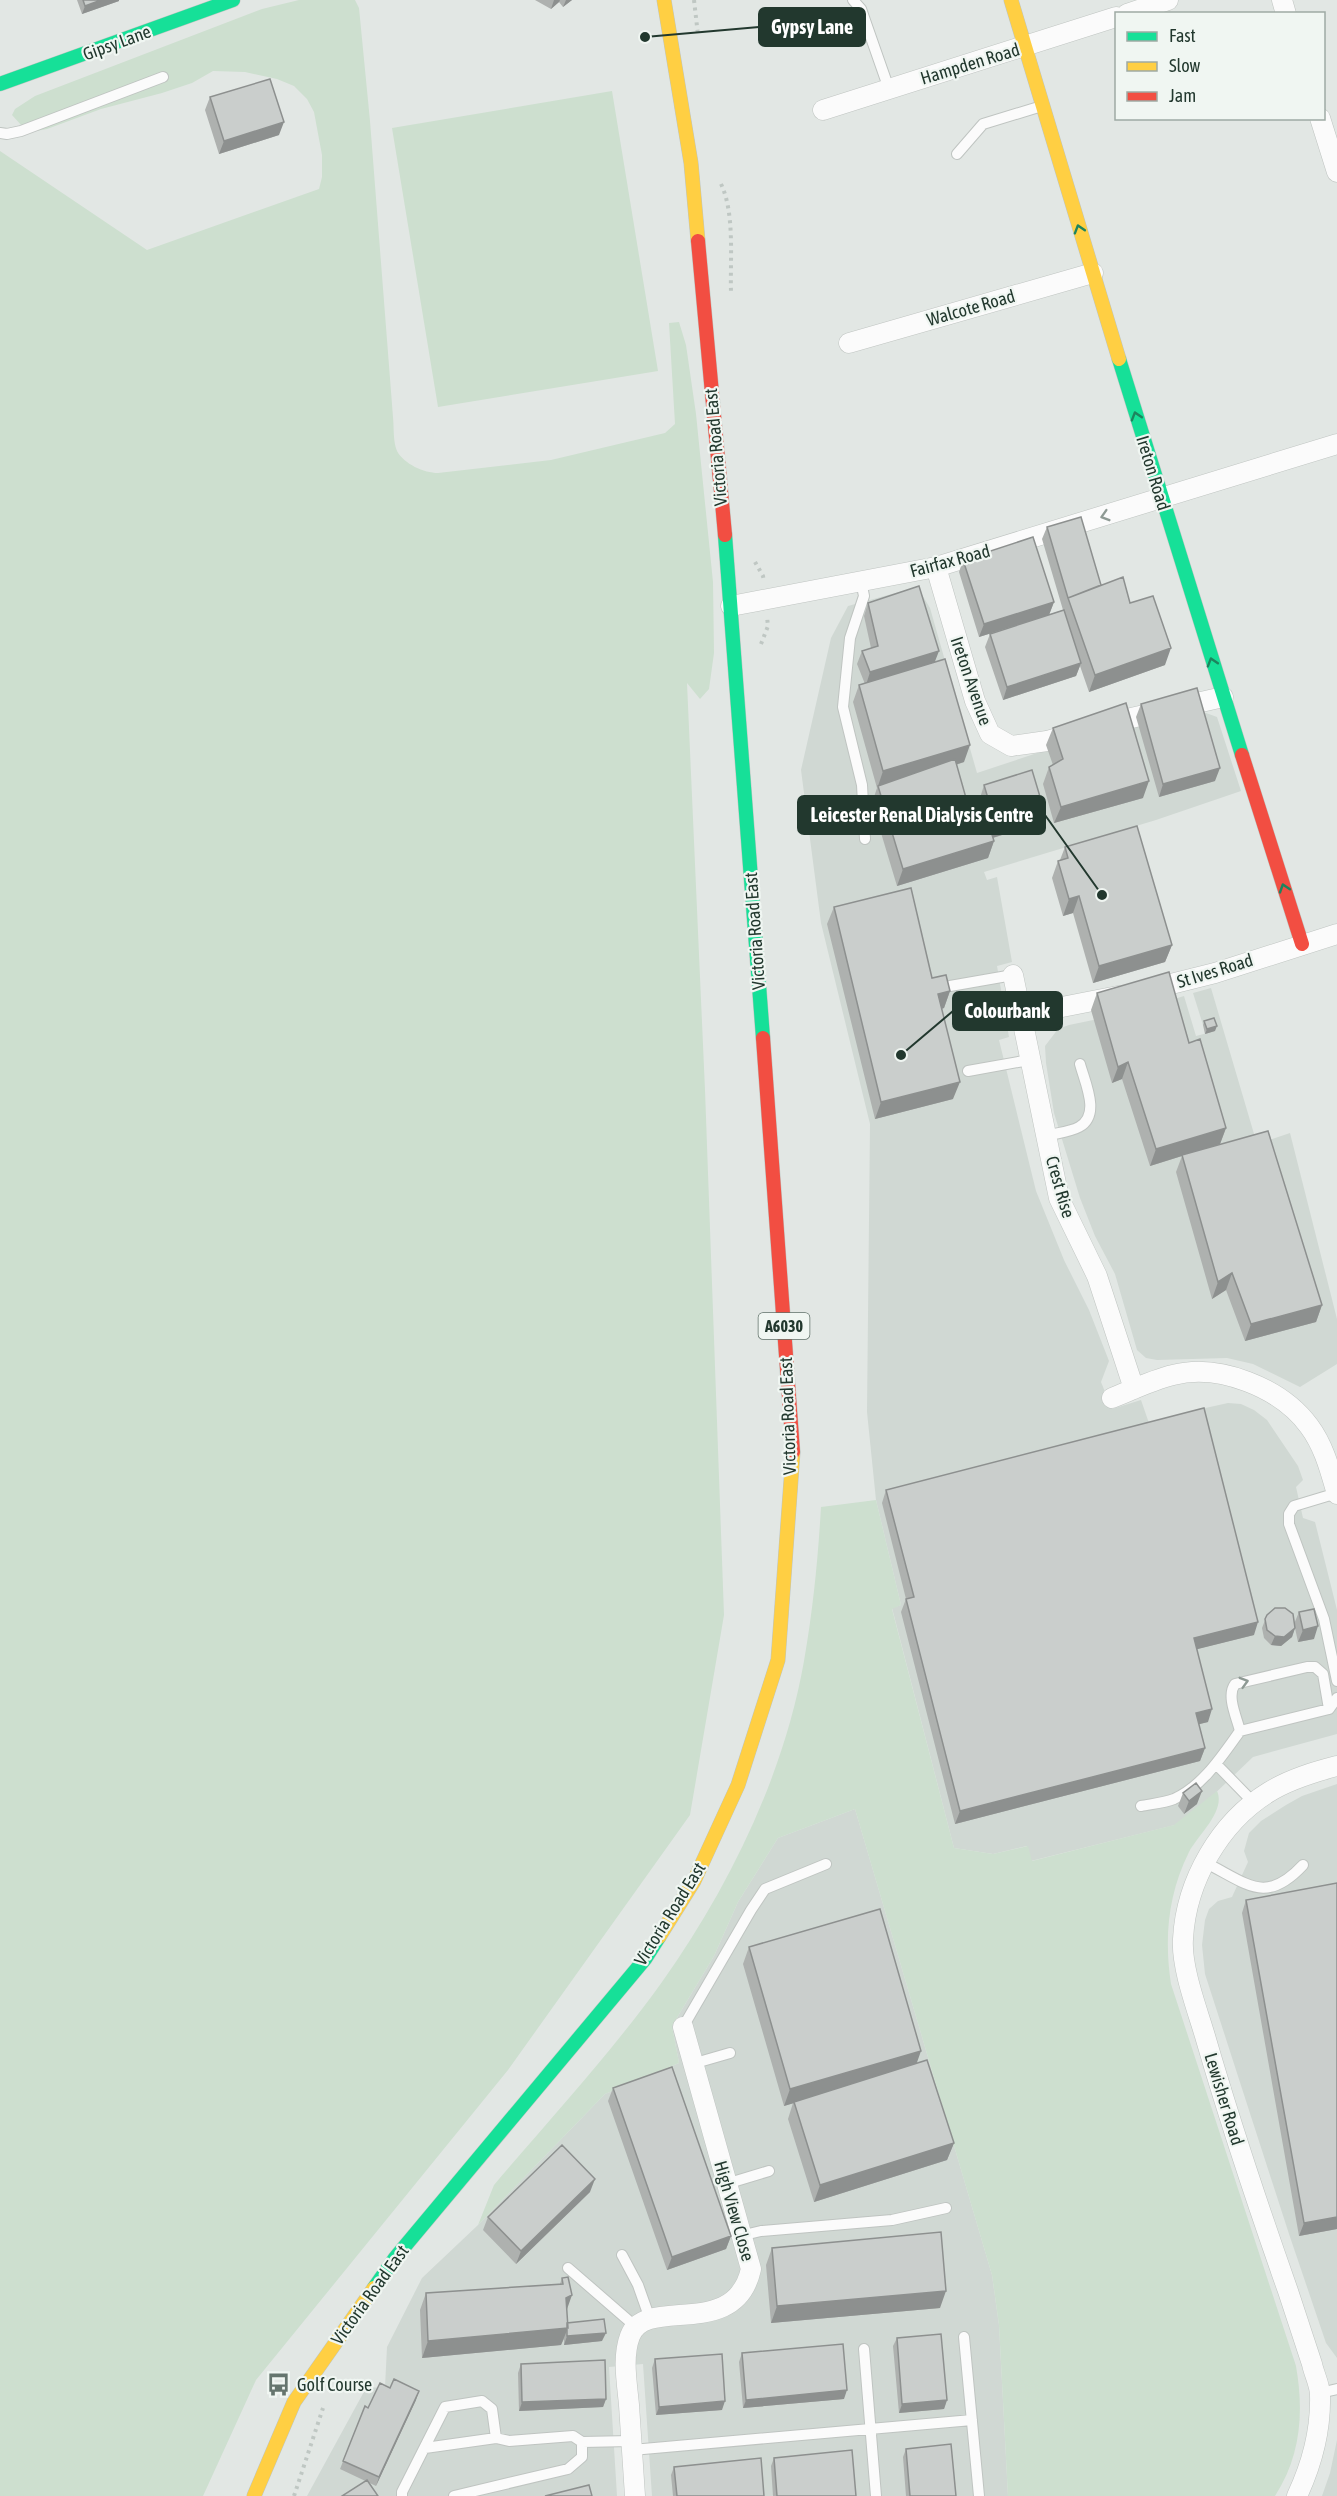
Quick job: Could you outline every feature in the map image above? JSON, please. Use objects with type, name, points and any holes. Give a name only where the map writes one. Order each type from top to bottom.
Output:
[{"type":"main road","name":"Gipsy Lane","points":[[0,84],[234,0]]},
{"type":"main road","name":"Victoria Road East","points":[[254,2496],[294,2402],[389,2268],[645,1959],[694,1881],[738,1785],[778,1660],[792,1449],[730,606],[691,163],[664,0]]},
{"type":"main road","name":"Ireton Road","points":[[1011,0],[1161,499],[1302,944]]},
{"type":"street","points":[[1133,12],[1168,0]]},
{"type":"street","name":"Hampden Road","points":[[822,110],[1115,17]]},
{"type":"street","points":[[1321,120],[1337,172]]},
{"type":"street","name":"Walcote Road","points":[[849,343],[1093,273]]},
{"type":"street","name":"Fairfax Road","points":[[730,606],[936,567],[1337,444]]},
{"type":"street","name":"Ireton Avenue","points":[[936,567],[975,701],[990,734],[1011,746],[1047,741],[1102,724],[1223,697]]},
{"type":"street","name":"St Ives Road","points":[[1021,1015],[1144,991],[1215,973],[1337,934]]},
{"type":"street","name":"Crest Rise","points":[[1013,975],[1059,1198],[1097,1276],[1134,1389]]},
{"type":"street","points":[[1112,1398],[1174,1374],[1213,1373],[1256,1383],[1288,1404],[1309,1426],[1324,1452],[1337,1494]]},
{"type":"street","name":"Lewisher Road","points":[[1298,2496],[1307,2474],[1329,2391],[1299,2322],[1234,2138],[1189,1982],[1182,1941],[1189,1900],[1204,1862],[1219,1839],[1254,1803],[1270,1792],[1306,1774],[1337,1766]]},
{"type":"street","name":"High View Close","points":[[643,2323],[714,2312],[736,2300],[748,2283],[751,2270],[683,2026]]},
{"type":"street","points":[[635,2496],[626,2364],[630,2336],[643,2323]]},
{"type":"lane","points":[[853,0],[861,9],[889,89]]},
{"type":"lane","points":[[0,133],[21,131],[130,87],[163,77]]},
{"type":"lane","points":[[957,154],[983,124],[1042,106]]},
{"type":"lane","points":[[861,581],[863,603],[850,638],[843,708],[862,785],[865,838]]},
{"type":"lane","points":[[950,986],[1013,975]]},
{"type":"lane","points":[[968,1071],[1029,1060]]},
{"type":"lane","points":[[1046,1136],[1078,1127],[1088,1118],[1091,1106],[1080,1064]]},
{"type":"lane","points":[[1337,1494],[1294,1506],[1289,1514],[1289,1524],[1324,1619],[1337,1681]]},
{"type":"lane","points":[[1240,1731],[1231,1696],[1235,1684],[1315,1667],[1323,1674],[1329,1709]]},
{"type":"lane","points":[[1141,1806],[1174,1798],[1198,1782],[1216,1764],[1240,1731],[1272,1725],[1329,1709],[1337,1698]]},
{"type":"lane","points":[[1216,1764],[1254,1803]]},
{"type":"lane","points":[[1204,1862],[1254,1887],[1270,1889],[1288,1881],[1303,1865]]},
{"type":"lane","points":[[683,2026],[765,1889],[826,1864]]},
{"type":"lane","points":[[692,2064],[730,2053]]},
{"type":"lane","points":[[726,2184],[769,2171]]},
{"type":"lane","points":[[740,2236],[761,2231],[892,2220],[946,2208]]},
{"type":"lane","points":[[622,2255],[638,2285],[643,2323]]},
{"type":"lane","points":[[568,2268],[643,2323]]},
{"type":"lane","points":[[964,2337],[979,2496]]},
{"type":"lane","points":[[864,2349],[876,2496]]},
{"type":"lane","points":[[402,2496],[445,2407],[482,2401],[492,2409],[496,2438]]},
{"type":"lane","points":[[425,2448],[496,2438],[508,2441],[573,2436],[582,2442],[632,2446],[972,2420]]},
{"type":"lane","points":[[454,2496],[568,2469],[582,2457],[582,2442]]},
{"type":"path","points":[[728,210],[731,298]]},
{"type":"path","points":[[752,558],[763,576],[766,599],[768,626],[760,646]]},
{"type":"path","points":[[294,2496],[325,2401]]},
{"type":"shaded area","points":[[910,589],[921,593],[930,608],[977,773],[1122,725],[1206,713],[1217,717],[1241,791],[1156,820],[984,872],[987,880],[997,877],[1012,962],[997,966],[1009,1037],[999,1040],[1036,1191],[1109,1361],[1101,1382],[1112,1409],[1141,1400],[1151,1429],[1195,1418],[1192,1411],[1228,1403],[1241,1404],[1267,1420],[1298,1466],[1303,1480],[1296,1487],[1303,1518],[1315,1522],[1337,1610],[1337,1734],[1253,1757],[1206,1802],[1175,1825],[1031,1861],[1027,1846],[993,1854],[954,1848],[892,1608],[901,1605],[876,1500],[867,1412],[870,1124],[821,923],[801,770],[831,638],[848,606]]},
{"type":"shaded area","points":[[1211,988],[1257,1144],[1290,1133],[1337,1319],[1337,1364],[1300,1387],[1253,1364],[1227,1358],[1157,1360],[1146,1358],[1137,1350],[1115,1274],[1095,1236],[1080,1198],[1054,1113],[1045,1046],[1058,1029],[1132,1012],[1184,996],[1196,1036],[1215,1031],[1213,1022],[1203,1025],[1193,993]]},
{"type":"shaded area","points":[[1337,1784],[1337,2358],[1326,2343],[1289,2234],[1205,1974],[1202,1945],[1205,1920],[1209,1909],[1218,1901],[1232,1897],[1248,1862],[1244,1851],[1249,1833],[1261,1821],[1302,1796]]},
{"type":"shaded area","points":[[855,1809],[992,2275],[999,2325],[1008,2496],[652,2496],[643,2364],[609,2367],[617,2496],[307,2496],[366,2388],[385,2387],[387,2347],[422,2278],[478,2225],[605,2094],[679,2063],[672,2026],[714,1956],[738,1902],[778,1838]]},
{"type":"shaded area","points":[[1337,2440],[1337,2496],[1322,2496],[1330,2473]]},
{"type":"green space","points":[[299,0],[355,0],[359,8],[370,121],[394,439],[397,451],[404,460],[421,469],[438,473],[551,460],[665,433],[675,424],[669,323],[679,322],[686,345],[696,414],[713,582],[714,653],[709,689],[700,699],[687,683],[705,1090],[724,1615],[690,1815],[508,2070],[256,2380],[203,2496],[0,2496],[0,151],[147,250],[319,189],[322,177],[322,155],[314,112],[307,99],[294,86],[277,79],[245,72],[213,71],[192,83],[101,109],[36,131],[22,126],[12,115],[15,109],[35,96],[262,9]]},
{"type":"green space","points":[[612,91],[658,371],[438,407],[392,128]]},
{"type":"green space","points":[[876,1500],[901,1605],[892,1609],[954,1848],[993,1854],[1028,1846],[1032,1861],[1174,1825],[1217,1791],[1218,1807],[1210,1823],[1189,1852],[1176,1884],[1168,1933],[1169,1967],[1171,1984],[1296,2366],[1300,2400],[1298,2433],[1290,2465],[1275,2496],[1008,2496],[999,2325],[992,2275],[855,1809],[778,1838],[738,1902],[714,1956],[672,2026],[679,2063],[605,2094],[478,2225],[494,2185],[601,2060],[642,2008],[687,1946],[710,1908],[751,1829],[783,1746],[795,1704],[810,1623],[821,1507]]},
{"type":"building","points":[[83,0],[101,0],[85,6]]},
{"type":"building","points":[[270,79],[284,122],[224,141],[210,97]]},
{"type":"building","points":[[1081,517],[1101,585],[1068,598],[1047,527]]},
{"type":"building","points":[[1033,537],[1054,602],[984,624],[963,560]]},
{"type":"building","points":[[1123,577],[1130,603],[1153,596],[1171,648],[1095,675],[1068,598]]},
{"type":"building","points":[[919,586],[939,651],[870,672],[862,651],[878,646],[868,603]]},
{"type":"building","points":[[1064,610],[1081,663],[1007,687],[990,634]]},
{"type":"building","points":[[945,659],[970,745],[883,771],[859,685]]},
{"type":"building","points":[[1197,688],[1220,768],[1163,784],[1141,704]]},
{"type":"building","points":[[1126,703],[1149,781],[1061,807],[1049,767],[1063,759],[1053,728]]},
{"type":"building","points":[[955,759],[968,805],[981,800],[994,841],[903,869],[878,786]]},
{"type":"building","points":[[1032,770],[1044,810],[996,825],[984,785]]},
{"type":"building","points":[[1137,826],[1172,945],[1099,966],[1079,896],[1069,899],[1058,861],[1068,858],[1065,847]]},
{"type":"building","points":[[911,888],[932,978],[946,975],[950,991],[938,994],[960,1082],[881,1102],[834,907]]},
{"type":"building","points":[[1169,972],[1189,1043],[1200,1039],[1226,1128],[1156,1149],[1128,1062],[1118,1067],[1097,993]]},
{"type":"building","points":[[1214,1018],[1217,1026],[1207,1029],[1204,1021]]},
{"type":"building","points":[[1268,1131],[1322,1305],[1251,1324],[1232,1273],[1218,1282],[1182,1155]]},
{"type":"building","points":[[1204,1408],[1258,1622],[1194,1638],[1212,1709],[1196,1713],[1205,1748],[960,1811],[906,1599],[914,1597],[886,1490]]},
{"type":"building","points":[[1275,1608],[1285,1608],[1293,1614],[1295,1628],[1284,1637],[1275,1636],[1267,1630],[1265,1619]]},
{"type":"building","points":[[1314,1609],[1318,1626],[1303,1630],[1299,1612]]},
{"type":"building","points":[[1196,1783],[1202,1791],[1189,1801],[1183,1793]]},
{"type":"building","points":[[1337,1883],[1337,2217],[1304,2223],[1246,1900]]},
{"type":"building","points":[[880,1909],[921,2051],[790,2089],[749,1947]]},
{"type":"building","points":[[927,2060],[954,2143],[820,2185],[794,2102]]},
{"type":"building","points":[[672,2067],[731,2236],[672,2257],[613,2088]]},
{"type":"building","points":[[562,2145],[595,2179],[521,2251],[488,2217]]},
{"type":"building","points":[[941,2232],[946,2291],[777,2306],[772,2248]]},
{"type":"building","points":[[568,2277],[572,2295],[566,2298],[568,2328],[428,2341],[426,2293],[563,2284],[562,2278]]},
{"type":"building","points":[[604,2319],[606,2333],[567,2336],[567,2323]]},
{"type":"building","points":[[941,2334],[947,2400],[902,2404],[897,2338]]},
{"type":"building","points":[[843,2344],[847,2390],[746,2400],[742,2353]]},
{"type":"building","points":[[722,2354],[725,2401],[659,2407],[655,2359]]},
{"type":"building","points":[[605,2360],[606,2399],[522,2402],[521,2364]]},
{"type":"building","points":[[394,2379],[419,2391],[379,2477],[343,2461],[365,2406],[368,2408],[380,2383],[390,2388]]},
{"type":"building","points":[[951,2444],[956,2496],[910,2496],[906,2449]]},
{"type":"building","points":[[852,2450],[856,2496],[777,2496],[774,2458]]},
{"type":"building","points":[[761,2458],[764,2496],[677,2496],[674,2467]]},
{"type":"building","points":[[367,2480],[378,2496],[342,2496]]},
{"type":"building","points":[[589,2485],[592,2496],[545,2496]]},
{"type":"traffic: fast","points":[[0,84],[233,0]]},
{"type":"traffic: fast","points":[[1119,359],[1242,755]]},
{"type":"traffic: fast","points":[[725,535],[763,1038]]},
{"type":"traffic: fast","points":[[374,2288],[395,2258],[645,1959],[659,1937]]},
{"type":"traffic: slow","points":[[664,0],[691,163],[698,241]]},
{"type":"traffic: slow","points":[[1011,0],[1119,359]]},
{"type":"traffic: slow","points":[[659,1937],[694,1881],[738,1785],[778,1660],[793,1452]]},
{"type":"traffic: slow","points":[[254,2496],[294,2402],[374,2288]]},
{"type":"traffic: jam","points":[[698,241],[725,535]]},
{"type":"traffic: jam","points":[[1242,755],[1302,944]]},
{"type":"traffic: jam","points":[[763,1038],[793,1452]]},
{"type":"place","name":"Gypsy Lane","points":[[645,37]]},
{"type":"place","name":"Leicester Renal Dialysis Centre","points":[[1102,895]]},
{"type":"place","name":"Colourbank","points":[[901,1055]]},
{"type":"place","name":"Golf Course","points":[[279,2385]]}]
